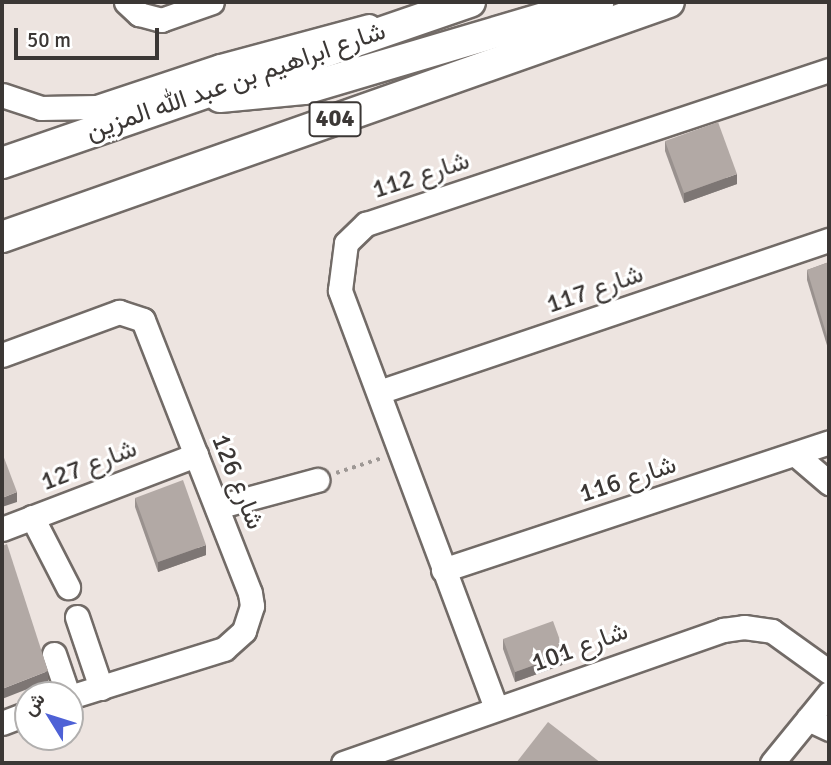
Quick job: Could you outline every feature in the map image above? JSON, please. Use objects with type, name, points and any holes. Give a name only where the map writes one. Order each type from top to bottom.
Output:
[{"type":"main road","name":"شارع ابراهيم بن عبد الله المزين","points":[[2,163],[470,2]]},
{"type":"main road","points":[[192,96],[241,97],[304,89],[598,2]]},
{"type":"main road","name":"404","points":[[2,237],[669,2]]},
{"type":"street","points":[[126,2],[139,14],[161,20],[212,2]]},
{"type":"street","points":[[2,95],[41,108],[97,107],[328,34],[421,19]]},
{"type":"street","name":"شارع 112","points":[[496,708],[340,290],[346,243],[366,223],[829,70]]},
{"type":"street","name":"شارع 117","points":[[379,393],[829,240]]},
{"type":"street","name":"شارع 126","points":[[2,355],[119,312],[136,315],[148,327],[250,593],[252,606],[244,631],[224,649],[84,692]]},
{"type":"street","name":"شارع 116","points":[[443,570],[829,442]]},
{"type":"street","points":[[795,454],[829,483]]},
{"type":"street","name":"شارع 127","points":[[2,529],[196,455]]},
{"type":"street","points":[[217,507],[317,480]]},
{"type":"street","points":[[32,517],[68,587]]},
{"type":"street","points":[[77,617],[101,688]]},
{"type":"street","name":"شارع 101","points":[[343,763],[699,635],[744,627],[772,631],[829,672]]},
{"type":"street","points":[[54,654],[64,681]]},
{"type":"street","points":[[772,763],[829,693]]},
{"type":"street","points":[[808,719],[829,729]]},
{"type":"path","points":[[317,480],[400,451]]},
{"type":"building","points":[[718,122],[737,174],[684,193],[665,141]]},
{"type":"building","points":[[829,262],[829,343],[807,270]]},
{"type":"building","points":[[2,455],[17,492],[2,498]]},
{"type":"building","points":[[183,480],[206,545],[158,562],[135,498]]},
{"type":"building","points":[[7,544],[48,671],[22,681],[14,681],[14,684],[2,689],[2,546]]},
{"type":"building","points":[[553,621],[565,654],[515,672],[503,639]]},
{"type":"building","points":[[548,722],[601,763],[516,763]]}]
